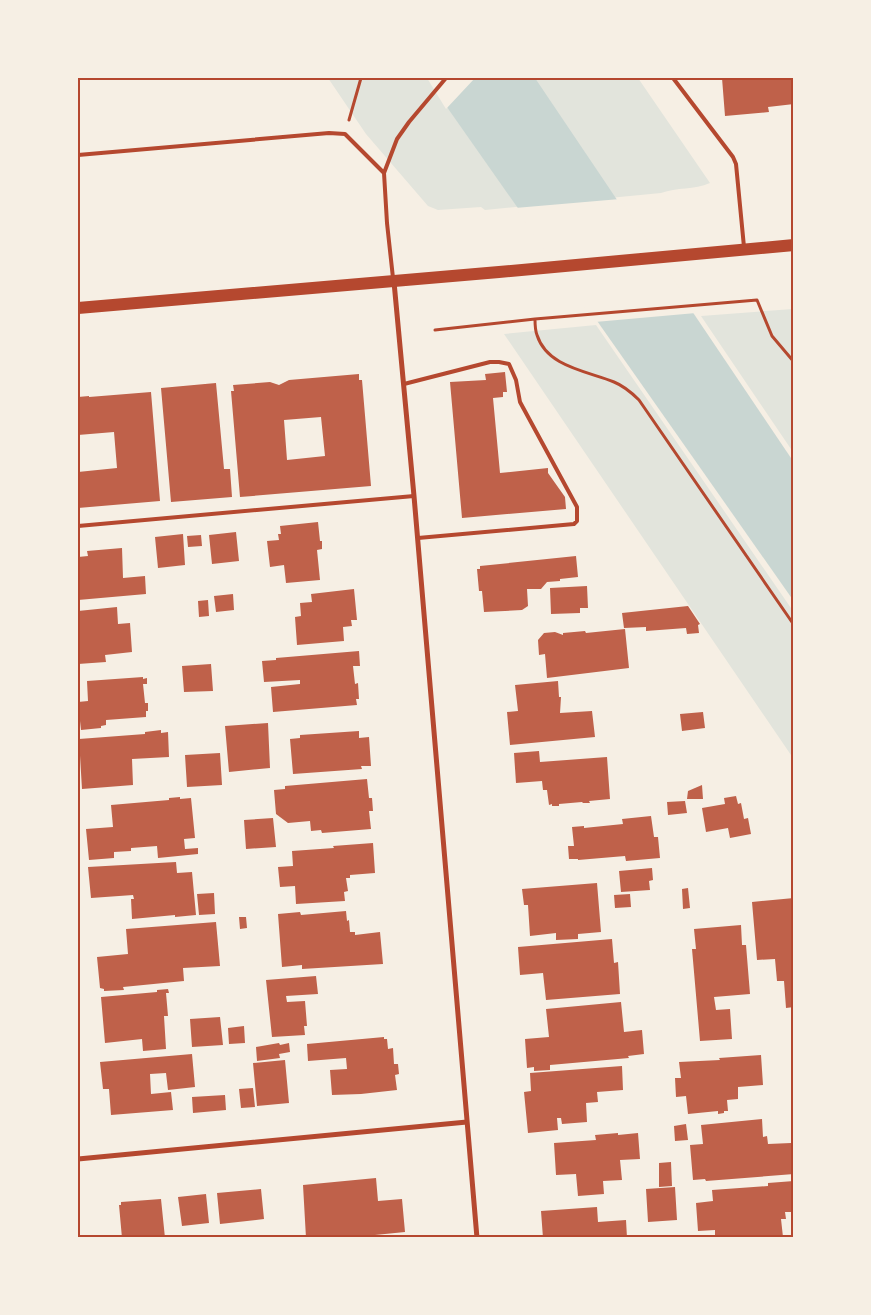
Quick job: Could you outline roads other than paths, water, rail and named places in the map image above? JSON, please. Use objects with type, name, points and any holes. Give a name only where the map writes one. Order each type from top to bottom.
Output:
[{"type":"main road","points":[[78,308],[794,245]]},
{"type":"street","points":[[394,281],[478,1238]]},
{"type":"street","points":[[78,1159],[467,1122]]},
{"type":"lane","points":[[394,281],[387,223],[384,173],[397,139],[446,78]]},
{"type":"lane","points":[[673,78],[733,157],[736,164],[744,249]]},
{"type":"lane","points":[[78,154],[329,132],[345,134],[384,173]]},
{"type":"lane","points":[[404,384],[490,362],[509,364],[516,380],[520,402],[577,507],[577,521],[574,524],[418,538]]},
{"type":"lane","points":[[78,526],[414,496]]}]
